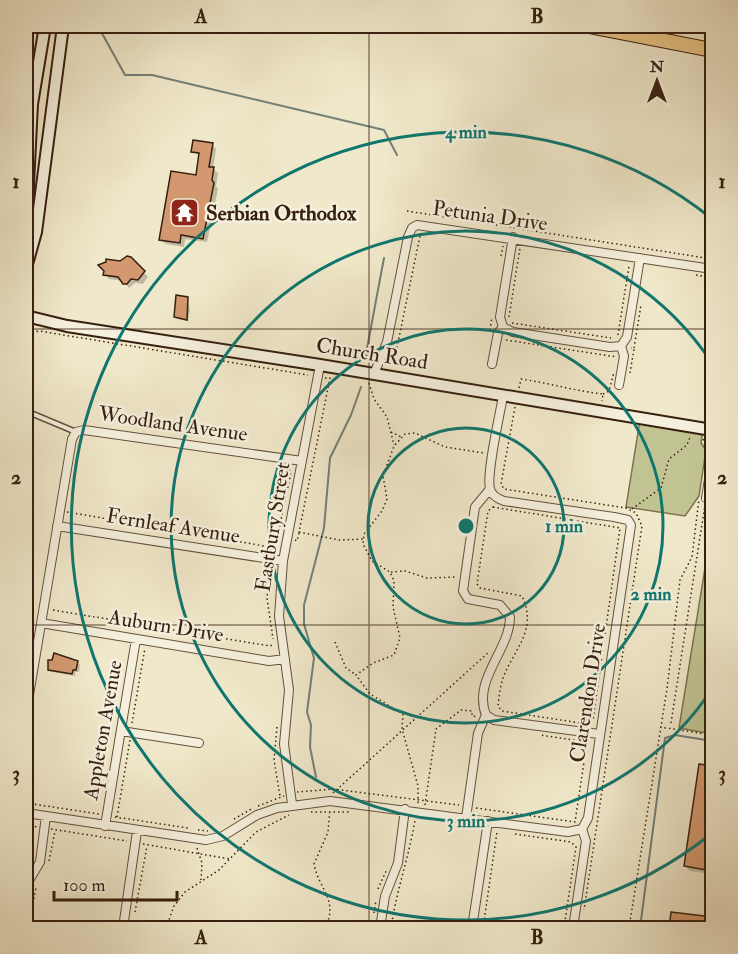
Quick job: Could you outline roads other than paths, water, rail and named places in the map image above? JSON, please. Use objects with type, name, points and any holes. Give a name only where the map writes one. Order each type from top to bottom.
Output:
[{"type":"highway","points":[[589,26],[712,50]]},
{"type":"main road","points":[[26,224],[32,104],[45,26]]},
{"type":"main road","points":[[26,268],[33,248],[44,179],[63,26]]},
{"type":"main road","name":"Church Road","points":[[26,316],[67,326],[320,365],[709,430]]},
{"type":"street","name":"Petunia Drive","points":[[374,374],[387,342],[412,228],[426,224],[712,269]]},
{"type":"street","points":[[492,364],[496,339],[503,327],[500,317],[513,237]]},
{"type":"street","points":[[503,327],[535,335],[610,347],[619,343],[627,337],[640,258]]},
{"type":"street","points":[[619,343],[623,359],[619,385]]},
{"type":"street","name":"Eastbury Street","points":[[292,804],[284,744],[289,690],[279,616],[283,561],[320,365]]},
{"type":"street","points":[[466,818],[478,733],[486,715],[483,705],[489,672],[506,637],[510,617],[500,605],[468,599],[463,591],[475,507],[481,496],[490,489],[503,396]]},
{"type":"street","name":"Woodland Avenue","points":[[76,432],[84,430],[302,460]]},
{"type":"street","points":[[26,713],[72,439],[76,432]]},
{"type":"street","points":[[704,496],[710,461]]},
{"type":"street","name":"Clarendon Drive","points":[[490,489],[494,496],[504,501],[614,517],[628,520],[631,525],[629,555],[599,734],[588,818],[582,829],[586,841],[573,928]]},
{"type":"street","name":"Fernleaf Avenue","points":[[57,526],[283,561]]},
{"type":"street","name":"Auburn Drive","points":[[41,623],[276,660],[285,659]]},
{"type":"street","name":"Appleton Avenue","points":[[105,826],[136,639]]},
{"type":"street","points":[[486,715],[494,720],[599,734]]},
{"type":"street","points":[[121,731],[199,743]]},
{"type":"street","points":[[26,813],[198,840],[217,838],[257,815],[292,804],[330,801],[466,818],[487,826],[568,832],[582,829]]},
{"type":"street","points":[[380,928],[385,896],[398,863],[405,809]]},
{"type":"street","points":[[26,894],[27,884],[39,862],[46,816]]},
{"type":"street","points":[[472,928],[487,826]]},
{"type":"street","points":[[123,928],[137,831]]},
{"type":"lane","points":[[33,414],[76,432]]},
{"type":"waterway","points":[[98,26],[125,75],[152,75],[384,130],[397,155]]},
{"type":"waterway","points":[[365,359],[384,258]]},
{"type":"waterway","points":[[316,777],[310,747],[311,725],[307,712],[314,658],[304,624],[304,605],[324,528],[330,458],[351,415],[361,387]]},
{"type":"waterway","points":[[640,928],[665,738],[675,735],[712,741]]},
{"type":"place","name":"Serbian Orthodox","points":[[185,213]]}]
